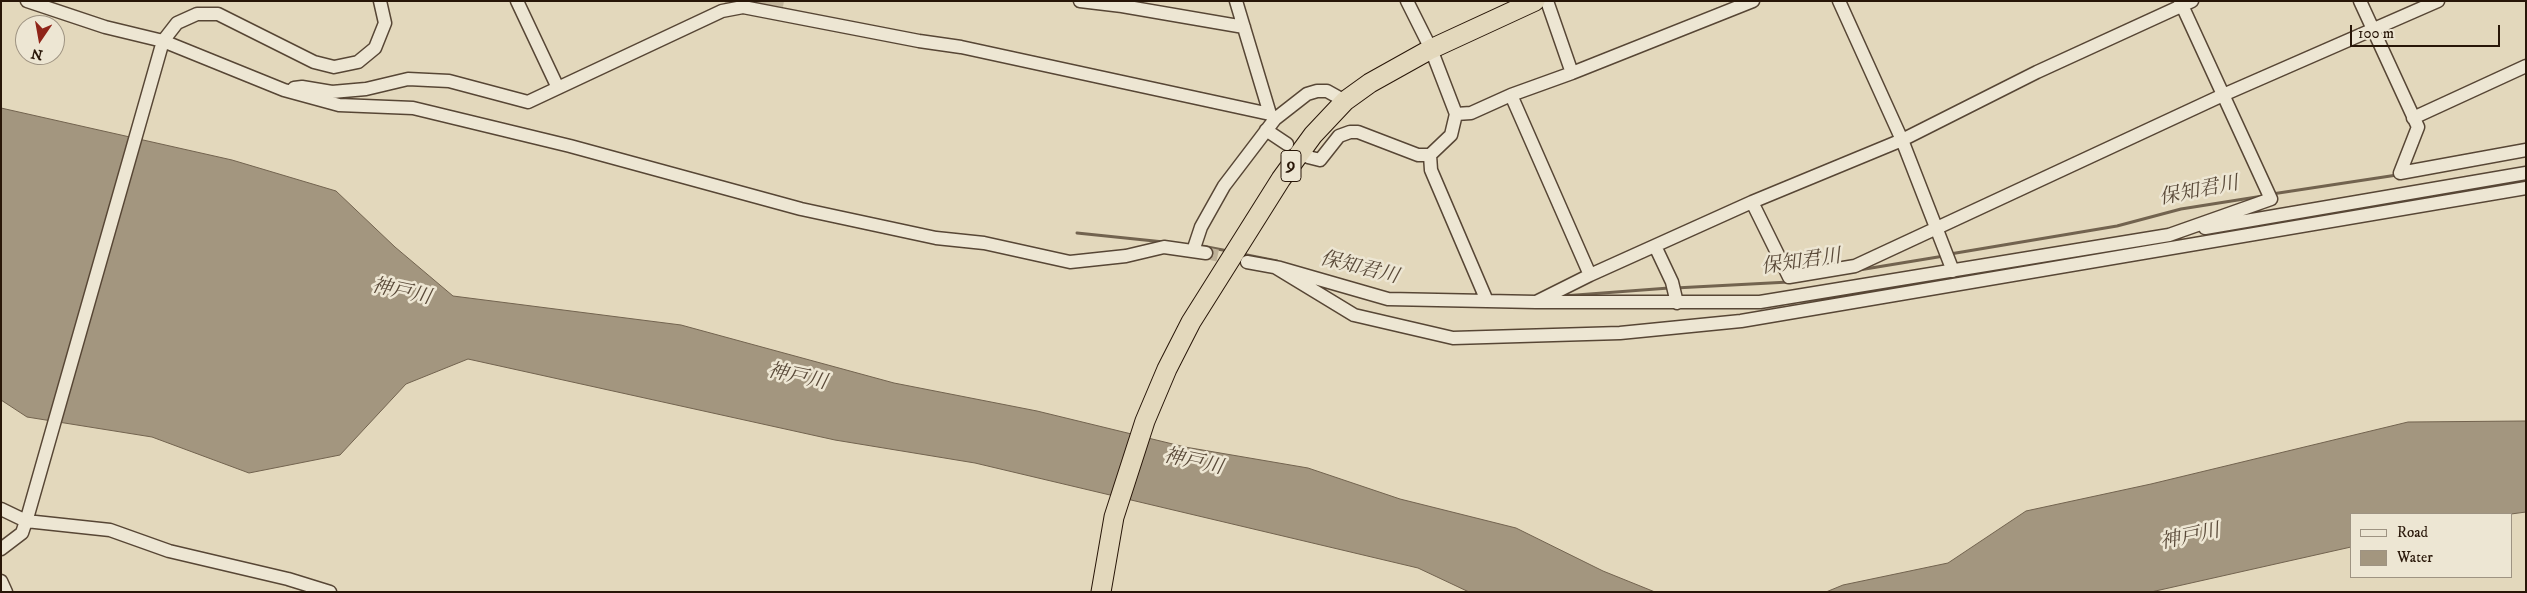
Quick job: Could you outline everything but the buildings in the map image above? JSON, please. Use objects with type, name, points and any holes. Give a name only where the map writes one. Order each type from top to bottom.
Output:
[{"type":"highway","name":"9","points":[[1101,592],[1114,517],[1132,458],[1163,378],[1191,322],[1281,179],[1313,135],[1345,101],[1370,83],[1431,50],[1527,3]]},
{"type":"street","points":[[27,1],[105,27],[162,41],[284,90],[339,105],[413,108],[570,146],[801,209],[936,238],[984,243],[1070,262],[1126,256],[1164,247],[1206,253]]},
{"type":"street","points":[[1,549],[22,533],[27,518],[162,41],[177,23],[198,14],[218,14],[314,62],[334,67],[358,62],[375,48],[385,23],[380,1]]},
{"type":"street","points":[[517,1],[558,88]]},
{"type":"street","points":[[1080,1],[1122,6],[1244,27]]},
{"type":"street","points":[[1236,1],[1272,116]]},
{"type":"street","points":[[1308,157],[1320,160],[1339,136],[1350,132],[1358,132],[1418,155],[1430,155],[1451,135],[1456,114],[1431,50],[1407,1]]},
{"type":"street","points":[[1547,1],[1572,74]]},
{"type":"street","points":[[1456,114],[1471,113],[1511,95],[1572,74],[1753,1]]},
{"type":"street","points":[[1839,1],[1902,140],[1953,271]]},
{"type":"street","points":[[2360,1],[2418,127],[2400,173],[2526,150]]},
{"type":"street","points":[[1752,202],[1788,277],[1854,266],[2223,94],[2438,1]]},
{"type":"street","points":[[1536,302],[1590,275],[1752,202],[1902,140],[2037,72],[2185,3],[2223,94],[2271,199],[2168,235]]},
{"type":"street","points":[[284,90],[302,86],[332,92],[366,89],[408,79],[449,80],[528,102],[720,6],[743,7],[919,42],[961,48],[1272,116]]},
{"type":"street","points":[[2413,118],[2526,66]]},
{"type":"street","points":[[1193,251],[1201,227],[1224,186],[1266,130],[1272,116],[1308,94],[1317,91],[1327,91],[1345,101]]},
{"type":"street","points":[[1511,95],[1590,275]]},
{"type":"street","points":[[1266,130],[1288,144]]},
{"type":"street","points":[[1430,155],[1431,170],[1487,301]]},
{"type":"street","points":[[1247,262],[1275,267],[1388,298],[1536,302],[1760,302],[2168,235],[2526,173]]},
{"type":"street","points":[[1275,267],[1354,315],[1453,338],[1620,334],[1741,321],[2526,188]]},
{"type":"street","points":[[1655,246],[1672,282],[1677,303]]},
{"type":"street","points":[[1,509],[27,518],[110,530],[169,551],[288,579],[330,592]]},
{"type":"street","points":[[1,581],[6,592]]},
{"type":"shaded area","points":[[724,1],[745,1],[726,5]]},
{"type":"shaded area","points":[[745,1],[784,1],[783,7]]},
{"type":"water","name":"神戸川","points":[[1,108],[232,160],[336,191],[395,247],[453,296],[681,325],[894,383],[1037,411],[1185,447],[1308,468],[1400,499],[1516,528],[1603,571],[1655,592],[1469,592],[1418,568],[975,463],[835,440],[468,359],[406,384],[340,455],[249,473],[152,437],[27,417],[1,400]]},
{"type":"water","name":"神戸川","points":[[2526,421],[2526,512],[2512,514],[2350,513],[2350,547],[2151,592],[1826,592],[1843,585],[1948,563],[2026,511],[2151,484],[2408,422]]},
{"type":"waterway","name":"保知君川","points":[[2272,194],[2397,175]]},
{"type":"waterway","name":"保知君川","points":[[1950,254],[2117,226],[2181,209],[2263,196]]},
{"type":"waterway","name":"保知君川","points":[[1077,233],[1164,242]]},
{"type":"waterway","name":"保知君川","points":[[1197,245],[1228,251]]},
{"type":"waterway","name":"保知君川","points":[[1242,254],[1277,261]]},
{"type":"waterway","name":"保知君川","points":[[1859,270],[1944,256]]},
{"type":"waterway","name":"保知君川","points":[[1675,288],[1789,282]]},
{"type":"waterway","name":"保知君川","points":[[1563,296],[1669,288]]},
{"type":"tunnel","points":[[1206,253],[1238,260]]}]
